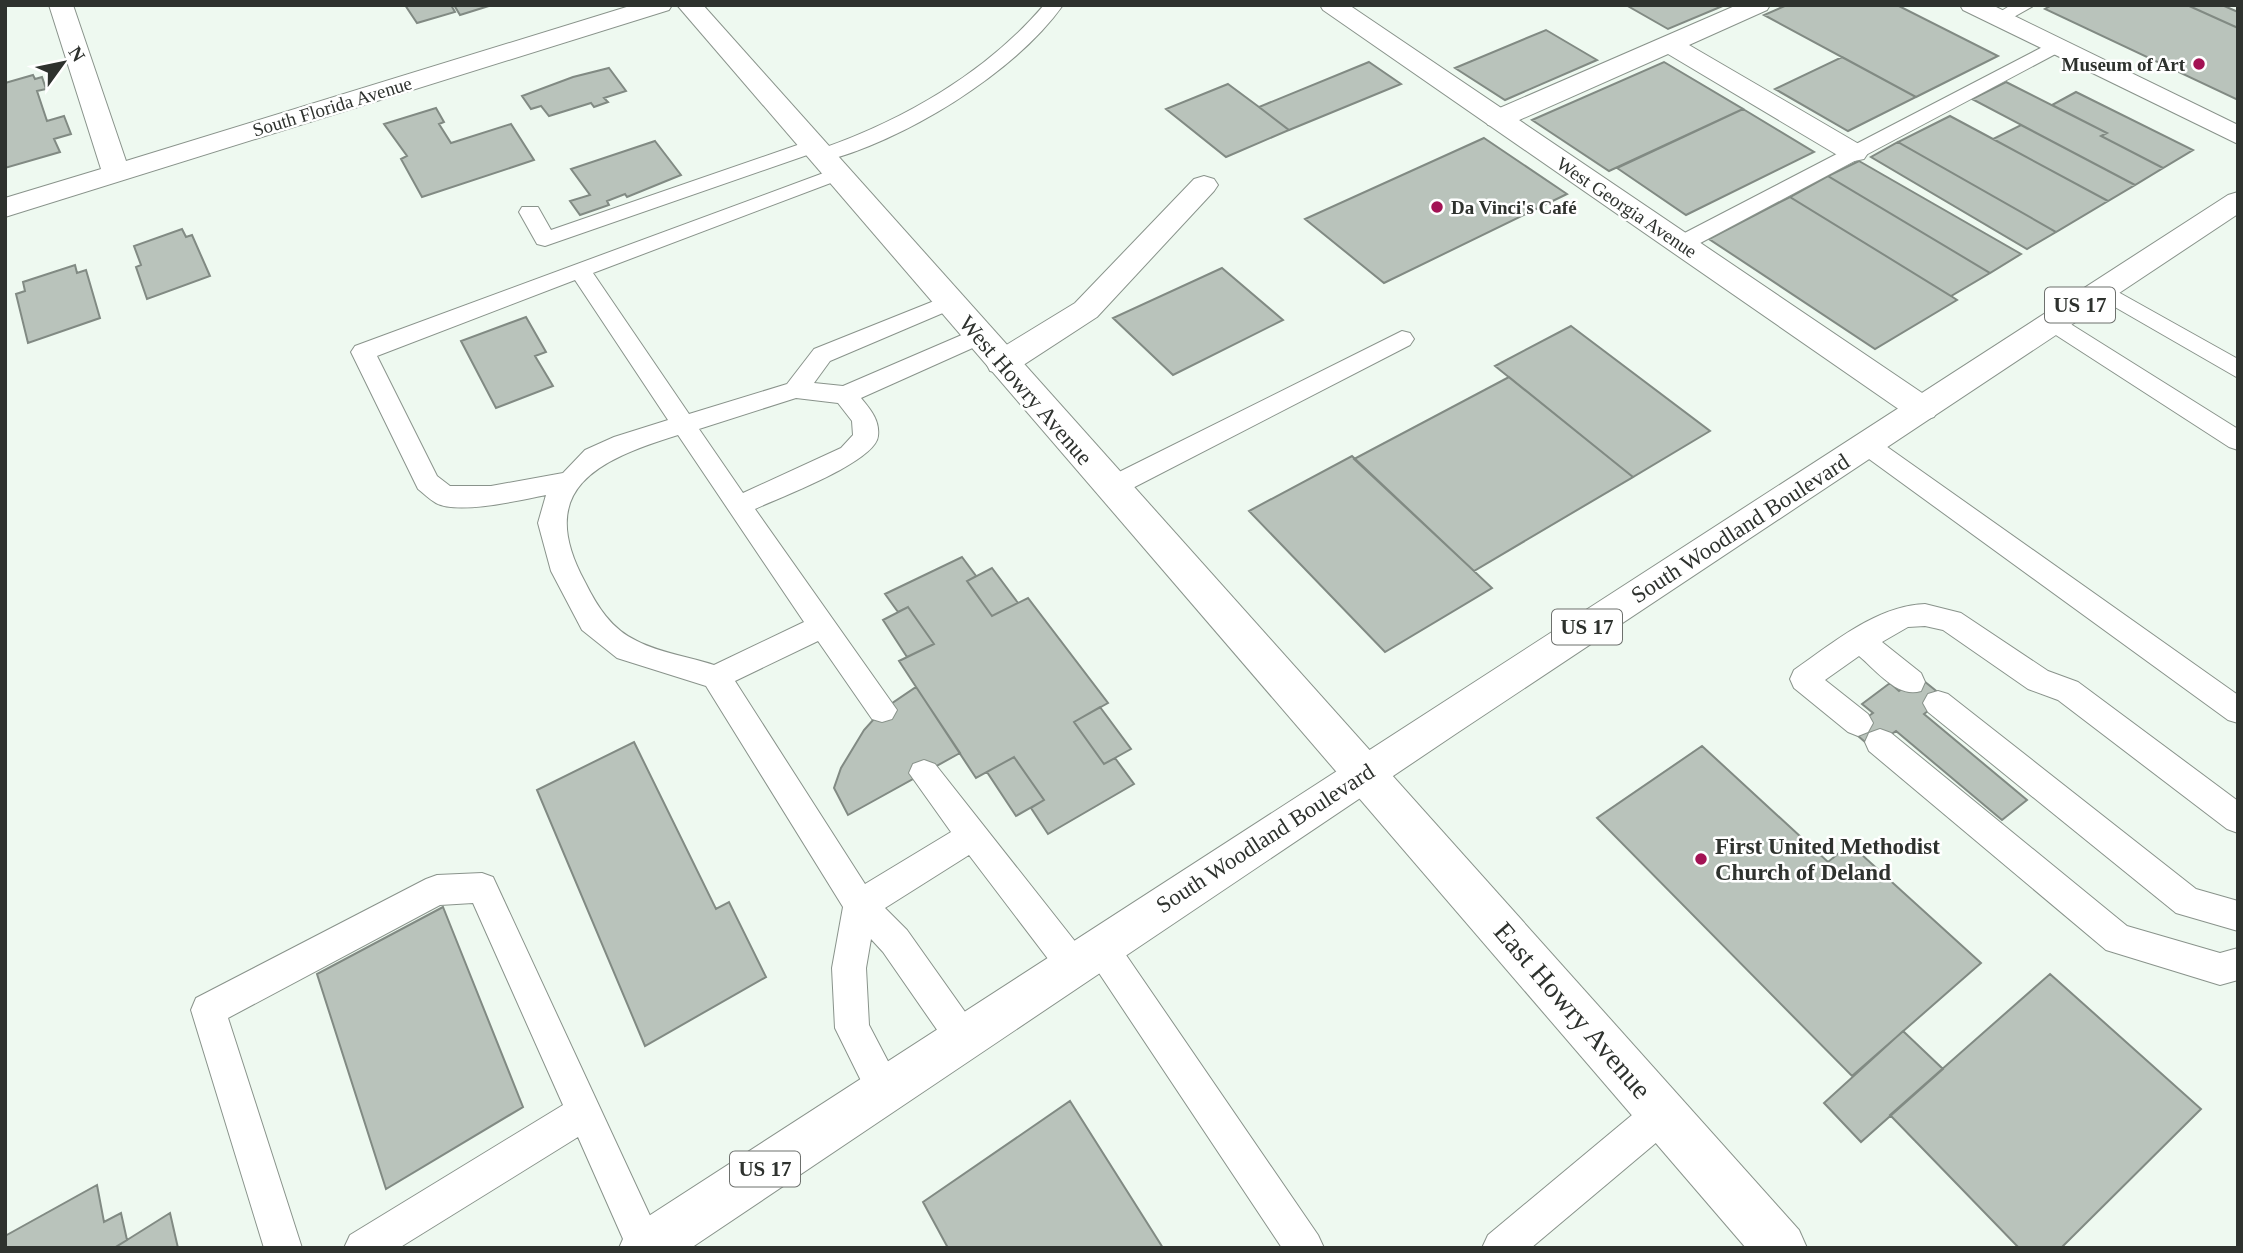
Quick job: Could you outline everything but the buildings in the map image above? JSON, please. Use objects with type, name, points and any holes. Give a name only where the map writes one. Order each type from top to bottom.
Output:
[{"type":"street","points":[[61,5],[116,173]]},
{"type":"street","name":"South Florida Avenue","points":[[5,208],[660,5]]},
{"type":"street","name":"West Howry Avenue","points":[[689,5],[1365,772]]},
{"type":"street","name":"West Georgia Avenue","points":[[1332,5],[1923,409]]},
{"type":"street","points":[[1498,119],[1758,5]]},
{"type":"street","points":[[1972,5],[2238,136]]},
{"type":"street","points":[[1670,44],[1854,153]]},
{"type":"street","points":[[1002,363],[1086,310],[1204,186]]},
{"type":"street","name":"South Woodland Boulevard","points":[[1087,956],[2238,201]]},
{"type":"street","name":"East Howry Avenue","points":[[1365,772],[1781,1248]]},
{"type":"street","name":"US 17","points":[[646,1248],[1087,956]]},
{"type":"lane","points":[[570,481],[491,496],[445,496],[427,482],[363,352],[580,270],[901,124],[1000,58],[1044,18],[1054,5]]},
{"type":"lane","points":[[1999,18],[2026,5]]},
{"type":"lane","points":[[1681,244],[2056,46]]},
{"type":"lane","points":[[530,212],[545,239],[824,159]]},
{"type":"lane","points":[[580,270],[738,506],[882,710]]},
{"type":"lane","points":[[2102,290],[2238,370]]},
{"type":"lane","points":[[796,390],[822,355],[948,302]]},
{"type":"lane","points":[[2053,323],[2238,441]]},
{"type":"lane","points":[[963,1038],[895,941],[860,905],[716,677],[627,650],[592,622],[565,571],[551,523],[560,492],[594,457],[623,443],[796,390],[845,396],[978,336]]},
{"type":"lane","points":[[1112,487],[1402,339]]},
{"type":"lane","points":[[738,506],[850,454],[866,438],[864,419],[845,396]]},
{"type":"lane","points":[[1867,445],[2238,711]]},
{"type":"lane","points":[[2238,818],[2068,691],[2038,680],[1951,621],[1925,615],[1904,616],[1860,640],[1804,679],[2118,939],[2220,968],[2238,964]]},
{"type":"lane","points":[[716,677],[823,626]]},
{"type":"lane","points":[[1860,640],[1911,682]]},
{"type":"lane","points":[[1938,703],[2187,902],[2238,916]]},
{"type":"lane","points":[[924,773],[973,836],[1087,956],[1305,1248]]},
{"type":"lane","points":[[885,1090],[852,1028],[849,968],[860,905],[973,836]]},
{"type":"lane","points":[[283,1248],[208,1010],[437,890],[482,888],[646,1248]]},
{"type":"lane","points":[[363,1248],[584,1113]]},
{"type":"lane","points":[[1501,1248],[1663,1113]]},
{"type":"place","name":"Museum of Art","points":[[2199,64]]},
{"type":"place","name":"Da Vinci's Café","points":[[1437,207]]},
{"type":"place","name":"First United Methodist Church of Deland","points":[[1701,859]]}]
